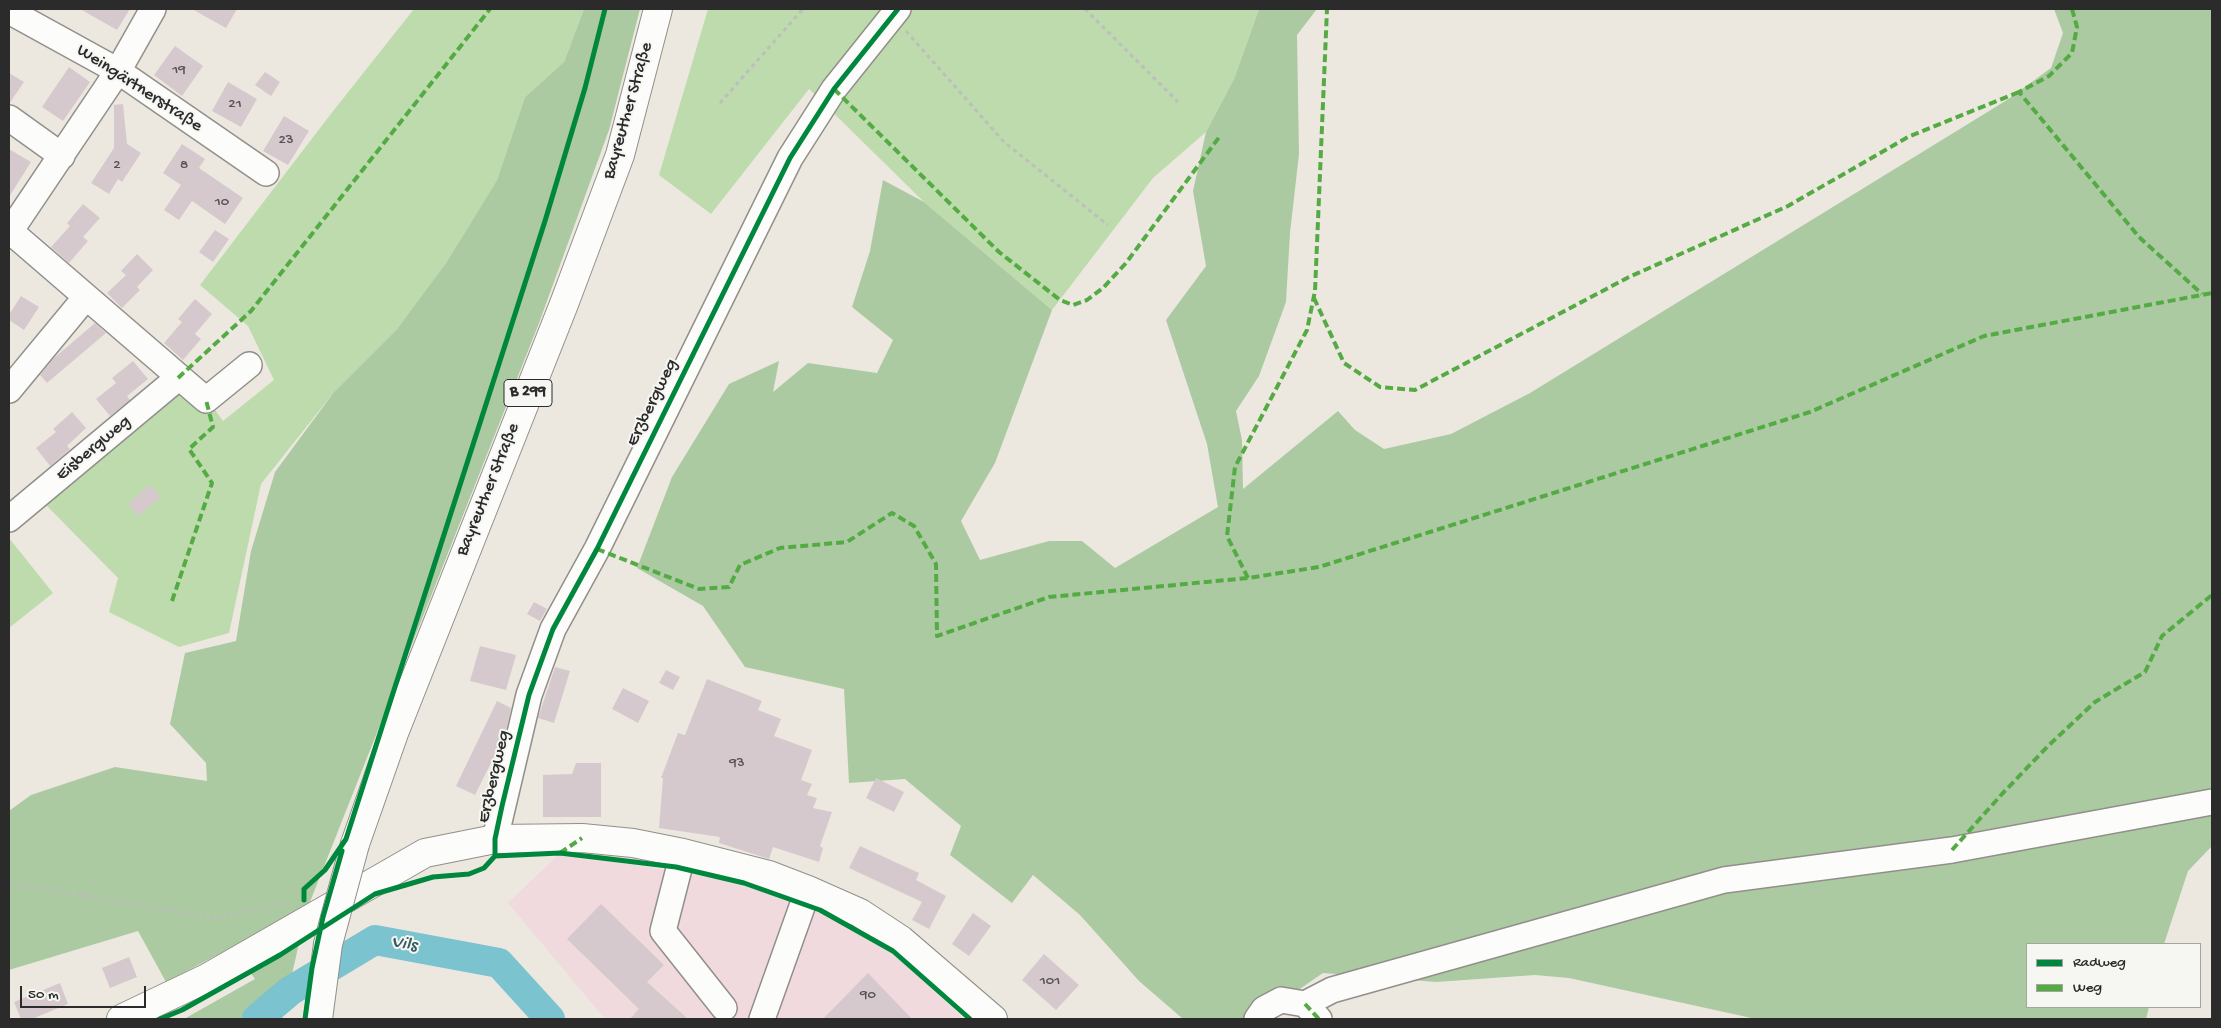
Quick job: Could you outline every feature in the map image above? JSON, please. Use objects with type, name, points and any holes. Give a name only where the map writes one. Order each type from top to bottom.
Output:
[{"type":"main road","name":"Bayreuther Straße","points":[[318,1019],[328,944],[355,844],[469,541],[564,304],[620,155],[658,9]]},
{"type":"main road","points":[[122,1019],[207,978],[425,853],[495,839],[582,838],[633,843],[683,853],[770,875],[808,890],[860,913],[901,940],[993,1019]]},
{"type":"street","points":[[153,9],[118,71],[10,232],[178,378],[206,400],[249,365]]},
{"type":"street","name":"Weingärtnerstraße","points":[[9,11],[118,71],[266,173]]},
{"type":"street","name":"Erzbergweg","points":[[495,839],[528,695],[553,629],[597,549],[790,158],[834,89],[895,12]]},
{"type":"street","points":[[9,118],[62,156]]},
{"type":"street","points":[[9,390],[86,297]]},
{"type":"street","name":"Eisbergweg","points":[[9,519],[178,378]]},
{"type":"street","points":[[1257,1019],[1264,1010],[1281,1000],[1312,1012],[1332,990],[1724,880],[1952,850],[2212,802]]},
{"type":"street","points":[[683,853],[663,931],[724,1008]]},
{"type":"street","points":[[762,1019],[808,890]]},
{"type":"path","points":[[720,103],[803,9]]},
{"type":"path","points":[[1085,9],[1178,102]]},
{"type":"path","points":[[895,12],[1004,142],[1108,225]]},
{"type":"path","points":[[9,884],[215,918],[296,902]]},
{"type":"shaded area","points":[[560,853],[744,883],[820,912],[893,951],[964,1019],[605,1019],[508,903]]},
{"type":"green space","points":[[414,9],[584,9],[564,62],[525,97],[497,180],[446,263],[397,329],[334,392],[261,484],[229,633],[179,647],[109,612],[118,578],[46,505],[178,394],[193,403],[215,410],[223,421],[274,380],[248,326],[200,285]]},
{"type":"green space","points":[[584,9],[640,9],[609,130],[539,323],[306,912],[282,1019],[184,1019],[255,979],[232,947],[166,982],[138,931],[9,970],[9,811],[31,795],[115,767],[207,781],[206,763],[170,724],[185,653],[236,641],[251,551],[275,472],[334,392],[397,329],[446,263],[497,180],[525,97],[564,62]]},
{"type":"green space","points":[[708,9],[1259,9],[1234,79],[1206,132],[1153,178],[1052,310],[924,202],[809,89],[711,214],[659,175]]},
{"type":"green space","points":[[1259,9],[1317,9],[1297,35],[1299,154],[1290,233],[1286,302],[1259,376],[1236,411],[1242,440],[1243,489],[1338,411],[1355,430],[1384,449],[1451,434],[1530,393],[2007,100],[2051,68],[2063,33],[2054,9],[2212,9],[2212,846],[2188,871],[2164,943],[2026,943],[2026,1008],[2149,1008],[2146,1019],[1756,1019],[1569,978],[1535,975],[1436,982],[1323,973],[1256,1019],[1183,1019],[1139,981],[1080,915],[1033,875],[1012,903],[950,855],[961,826],[905,779],[849,783],[844,689],[745,667],[703,606],[637,568],[672,477],[729,384],[779,361],[773,392],[808,363],[877,373],[893,340],[852,307],[870,251],[883,180],[924,202],[1052,310],[995,463],[961,521],[980,560],[1049,541],[1082,541],[1115,568],[1218,507],[1207,444],[1166,320],[1206,266],[1193,191],[1206,132],[1234,79]]},
{"type":"green space","points":[[9,538],[53,593],[9,628]]},
{"type":"building","points":[[80,9],[130,9],[117,30]]},
{"type":"building","points":[[192,9],[237,9],[226,28]]},
{"type":"building","points":[[175,46],[203,66],[182,96],[154,75]]},
{"type":"building","points":[[69,67],[90,82],[63,121],[42,107]]},
{"type":"building","points":[[265,72],[280,82],[271,96],[255,85]]},
{"type":"building","points":[[9,73],[24,82],[9,104]]},
{"type":"building","points":[[228,82],[257,99],[241,127],[212,111]]},
{"type":"building","points":[[123,104],[127,144],[141,153],[122,182],[118,179],[109,194],[91,183],[114,148],[114,105]]},
{"type":"building","points":[[284,116],[309,131],[288,165],[263,151]]},
{"type":"building","points":[[182,144],[205,159],[199,168],[243,198],[225,224],[192,201],[179,220],[164,210],[181,185],[163,173]]},
{"type":"building","points":[[9,149],[31,162],[9,197]]},
{"type":"building","points":[[83,204],[100,218],[83,237],[88,241],[69,263],[51,247],[70,226],[67,223]]},
{"type":"building","points":[[215,230],[229,239],[213,262],[199,252]]},
{"type":"building","points":[[137,254],[153,270],[137,287],[140,290],[122,308],[107,293],[126,275],[121,271]]},
{"type":"building","points":[[21,296],[39,307],[24,330],[9,320],[9,315]]},
{"type":"building","points":[[195,299],[212,314],[195,334],[201,339],[183,360],[164,343],[182,322],[178,319]]},
{"type":"building","points":[[95,323],[106,333],[47,383],[40,375],[54,358]]},
{"type":"building","points":[[133,361],[148,379],[127,396],[130,400],[110,416],[96,399],[116,383],[112,378]]},
{"type":"building","points":[[72,412],[86,428],[67,446],[70,449],[50,466],[36,448],[56,432],[53,429]]},
{"type":"building","points":[[150,485],[161,497],[138,516],[128,504]]},
{"type":"building","points":[[534,602],[547,609],[540,621],[527,614]]},
{"type":"building","points":[[480,646],[516,655],[506,690],[470,681]]},
{"type":"building","points":[[555,667],[570,671],[554,723],[538,718]]},
{"type":"building","points":[[666,670],[680,677],[673,690],[659,683]]},
{"type":"building","points":[[707,679],[762,701],[758,710],[781,719],[774,736],[812,750],[801,780],[812,784],[807,795],[817,798],[813,808],[832,812],[820,846],[823,848],[819,862],[773,847],[769,859],[719,843],[720,837],[659,828],[663,778],[661,778],[678,733],[685,735]]},
{"type":"building","points":[[623,688],[649,701],[638,723],[612,709]]},
{"type":"building","points":[[497,701],[511,708],[505,735],[475,795],[456,786]]},
{"type":"building","points":[[576,763],[601,763],[601,817],[543,817],[543,775],[572,774]]},
{"type":"building","points":[[876,778],[904,792],[894,812],[866,798]]},
{"type":"building","points":[[860,846],[919,873],[916,880],[946,896],[929,929],[912,920],[922,902],[849,868]]},
{"type":"building","points":[[601,904],[664,965],[647,982],[688,1019],[630,1019],[639,1009],[567,939]]},
{"type":"building","points":[[973,913],[991,926],[969,956],[952,944]]},
{"type":"building","points":[[1044,954],[1079,985],[1056,1010],[1022,980]]},
{"type":"building","points":[[129,957],[137,977],[110,988],[102,968]]},
{"type":"building","points":[[868,973],[912,1019],[823,1019]]},
{"type":"building","points":[[60,983],[68,1004],[32,1019],[21,1019],[14,1002]]},
{"type":"waterway","name":"Vils","points":[[257,1019],[290,991],[375,940],[499,963],[550,1019]]},
{"type":"marked path","points":[[178,378],[251,311],[490,9]]},
{"type":"marked path","points":[[1248,578],[1227,536],[1235,467],[1307,330],[1315,291],[1327,9]]},
{"type":"marked path","points":[[2072,9],[2077,27],[2072,53],[2049,76],[2019,92],[2139,237],[2202,294]]},
{"type":"marked path","points":[[834,89],[999,252],[1060,300],[1073,305],[1087,300],[1103,288],[1126,263],[1220,136]]},
{"type":"marked path","points":[[1314,298],[1344,363],[1380,387],[1415,390],[1629,277],[1788,206],[1908,137],[2019,92]]},
{"type":"marked path","points":[[597,549],[699,589],[729,587],[740,565],[780,548],[847,542],[892,513],[914,526],[936,564],[937,636],[1049,597],[1248,578],[1319,567],[1810,412],[1984,336],[2212,293]]},
{"type":"marked path","points":[[172,601],[212,483],[189,449],[213,427],[206,400]]},
{"type":"marked path","points":[[1952,850],[2048,746],[2095,702],[2145,672],[2162,636],[2212,595]]},
{"type":"marked path","points":[[560,853],[582,838]]},
{"type":"marked path","points":[[1305,1004],[1319,1019]]},
{"type":"cycle path","points":[[304,900],[304,889],[325,870],[346,839],[545,221],[585,88],[605,9]]},
{"type":"cycle path","points":[[160,1019],[182,1010],[280,955],[375,894],[433,877],[469,874],[484,868],[495,856],[495,839],[529,695],[553,629],[597,549],[790,158],[834,89],[898,9]]},
{"type":"cycle path","points":[[305,1019],[312,968],[323,917],[342,851]]},
{"type":"cycle path","points":[[495,856],[560,853],[676,867],[744,883],[820,910],[893,951],[970,1019]]}]
